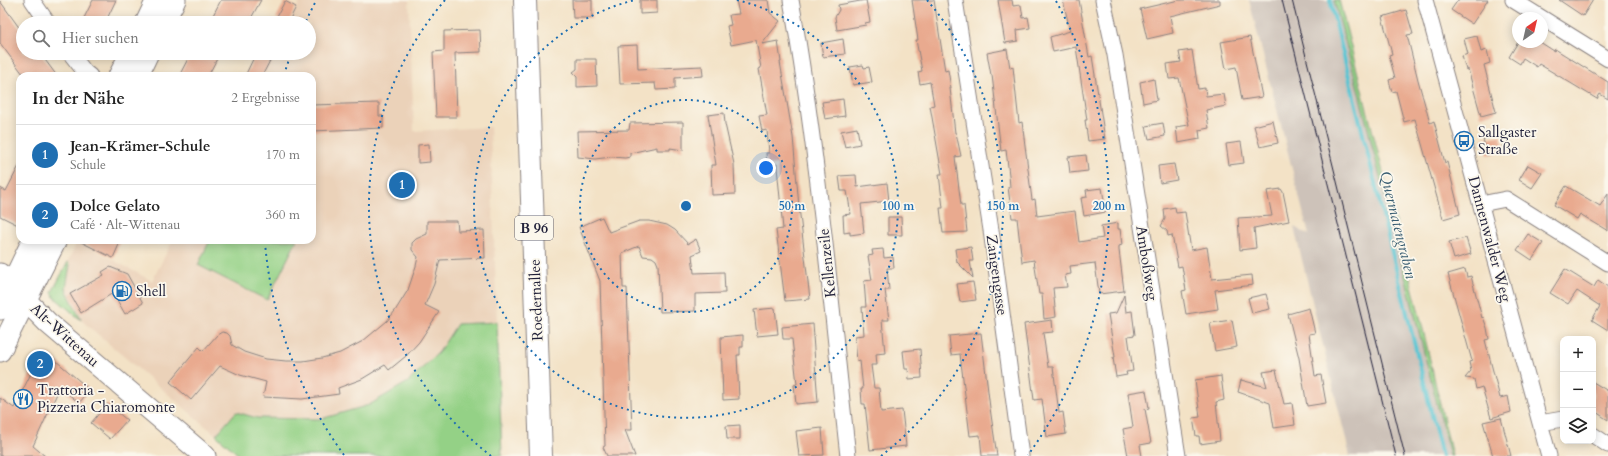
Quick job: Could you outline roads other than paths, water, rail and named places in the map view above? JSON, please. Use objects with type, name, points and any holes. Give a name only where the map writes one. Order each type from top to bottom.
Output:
[{"type":"main road","points":[[149,16],[157,0]]},
{"type":"main road","points":[[167,16],[175,0]]},
{"type":"main road","name":"Roedernallee","points":[[526,0],[542,456]]},
{"type":"main road","points":[[121,72],[127,60]]},
{"type":"main road","points":[[139,72],[145,60]]},
{"type":"main road","points":[[0,309],[5,280],[30,244]]},
{"type":"main road","points":[[0,351],[54,244]]},
{"type":"main road","name":"Alt-Wittenau","points":[[5,280],[48,323],[205,456]]},
{"type":"street","points":[[32,0],[43,16]]},
{"type":"street","name":"Kellenzeile","points":[[790,0],[803,66],[825,240],[848,456]]},
{"type":"street","name":"Zangengasse","points":[[955,0],[991,230],[1021,456]]},
{"type":"street","name":"Amboßweg","points":[[1103,0],[1115,55],[1178,456]]},
{"type":"street","name":"Dannenwalder Weg","points":[[1425,0],[1549,456]]},
{"type":"street","points":[[1513,0],[1532,12]]},
{"type":"street","points":[[1548,22],[1608,59]]},
{"type":"street","points":[[76,60],[85,72]]},
{"type":"street","points":[[1481,204],[1506,199],[1608,263]]},
{"type":"street","points":[[1540,423],[1560,420]]},
{"type":"street","points":[[1596,437],[1608,445]]},
{"type":"waterway","name":"Quermatengraben","points":[[1330,0],[1442,456]]},
{"type":"tram line","points":[[1282,0],[1396,456]]},
{"type":"tram line","points":[[1292,0],[1405,456]]},
{"type":"place","name":"Sallgaster Straße","points":[[1464,141]]},
{"type":"place","name":"Jean-Krämer-Schule","points":[[402,185]]},
{"type":"place","name":"Shell","points":[[122,291]]},
{"type":"place","name":"Dolce Gelato","points":[[40,364]]},
{"type":"place","name":"Trattoria - Pizzeria Chiaromonte","points":[[23,399]]}]
